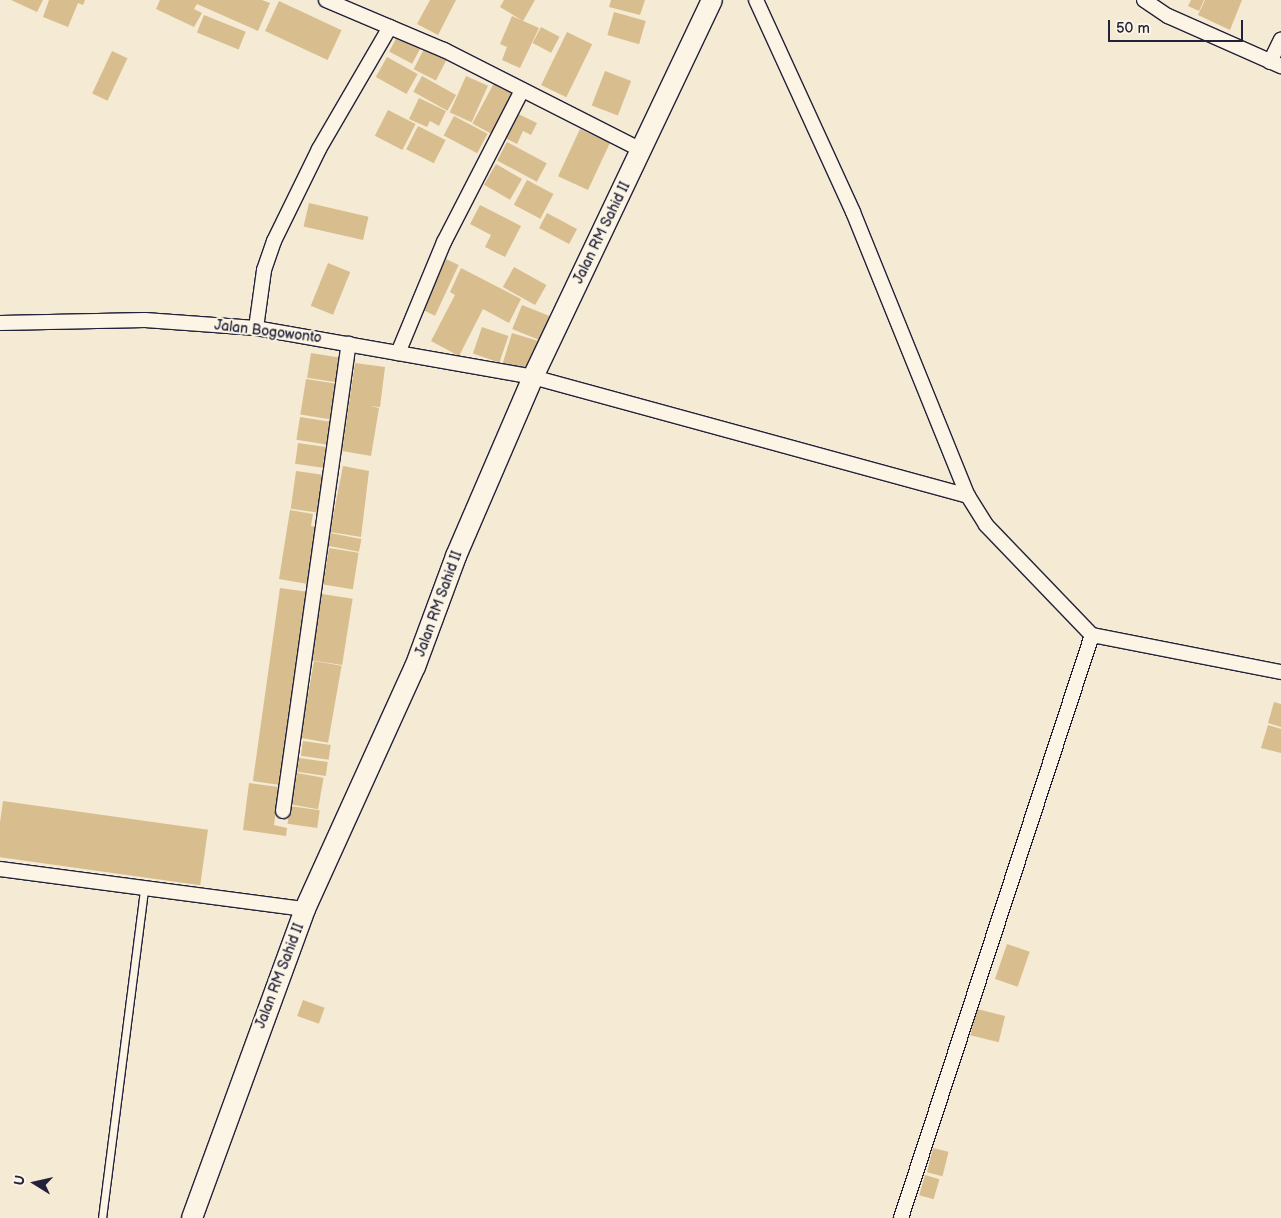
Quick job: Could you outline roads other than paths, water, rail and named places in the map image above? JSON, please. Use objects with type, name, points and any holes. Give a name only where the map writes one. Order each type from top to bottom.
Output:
[{"type":"street","points":[[326,0],[390,27],[642,150]]},
{"type":"street","name":"Jalan RM Sahid II","points":[[192,1218],[305,909],[416,667],[456,556],[533,376],[712,0]]},
{"type":"street","points":[[756,0],[853,212],[968,496],[986,525],[1092,635],[1281,672]]},
{"type":"street","points":[[1144,0],[1168,16],[1276,64],[1281,39]]},
{"type":"street","points":[[256,328],[264,270],[274,242],[319,149],[390,27]]},
{"type":"street","points":[[398,353],[444,242],[522,90]]},
{"type":"street","name":"Jalan Bogowonto","points":[[0,323],[145,320],[256,328],[533,376],[968,496]]},
{"type":"street","points":[[283,811],[350,344]]},
{"type":"street","points":[[901,1218],[1092,635]]},
{"type":"street","points":[[0,869],[305,909]]},
{"type":"lane","points":[[102,1218],[144,888]]}]
